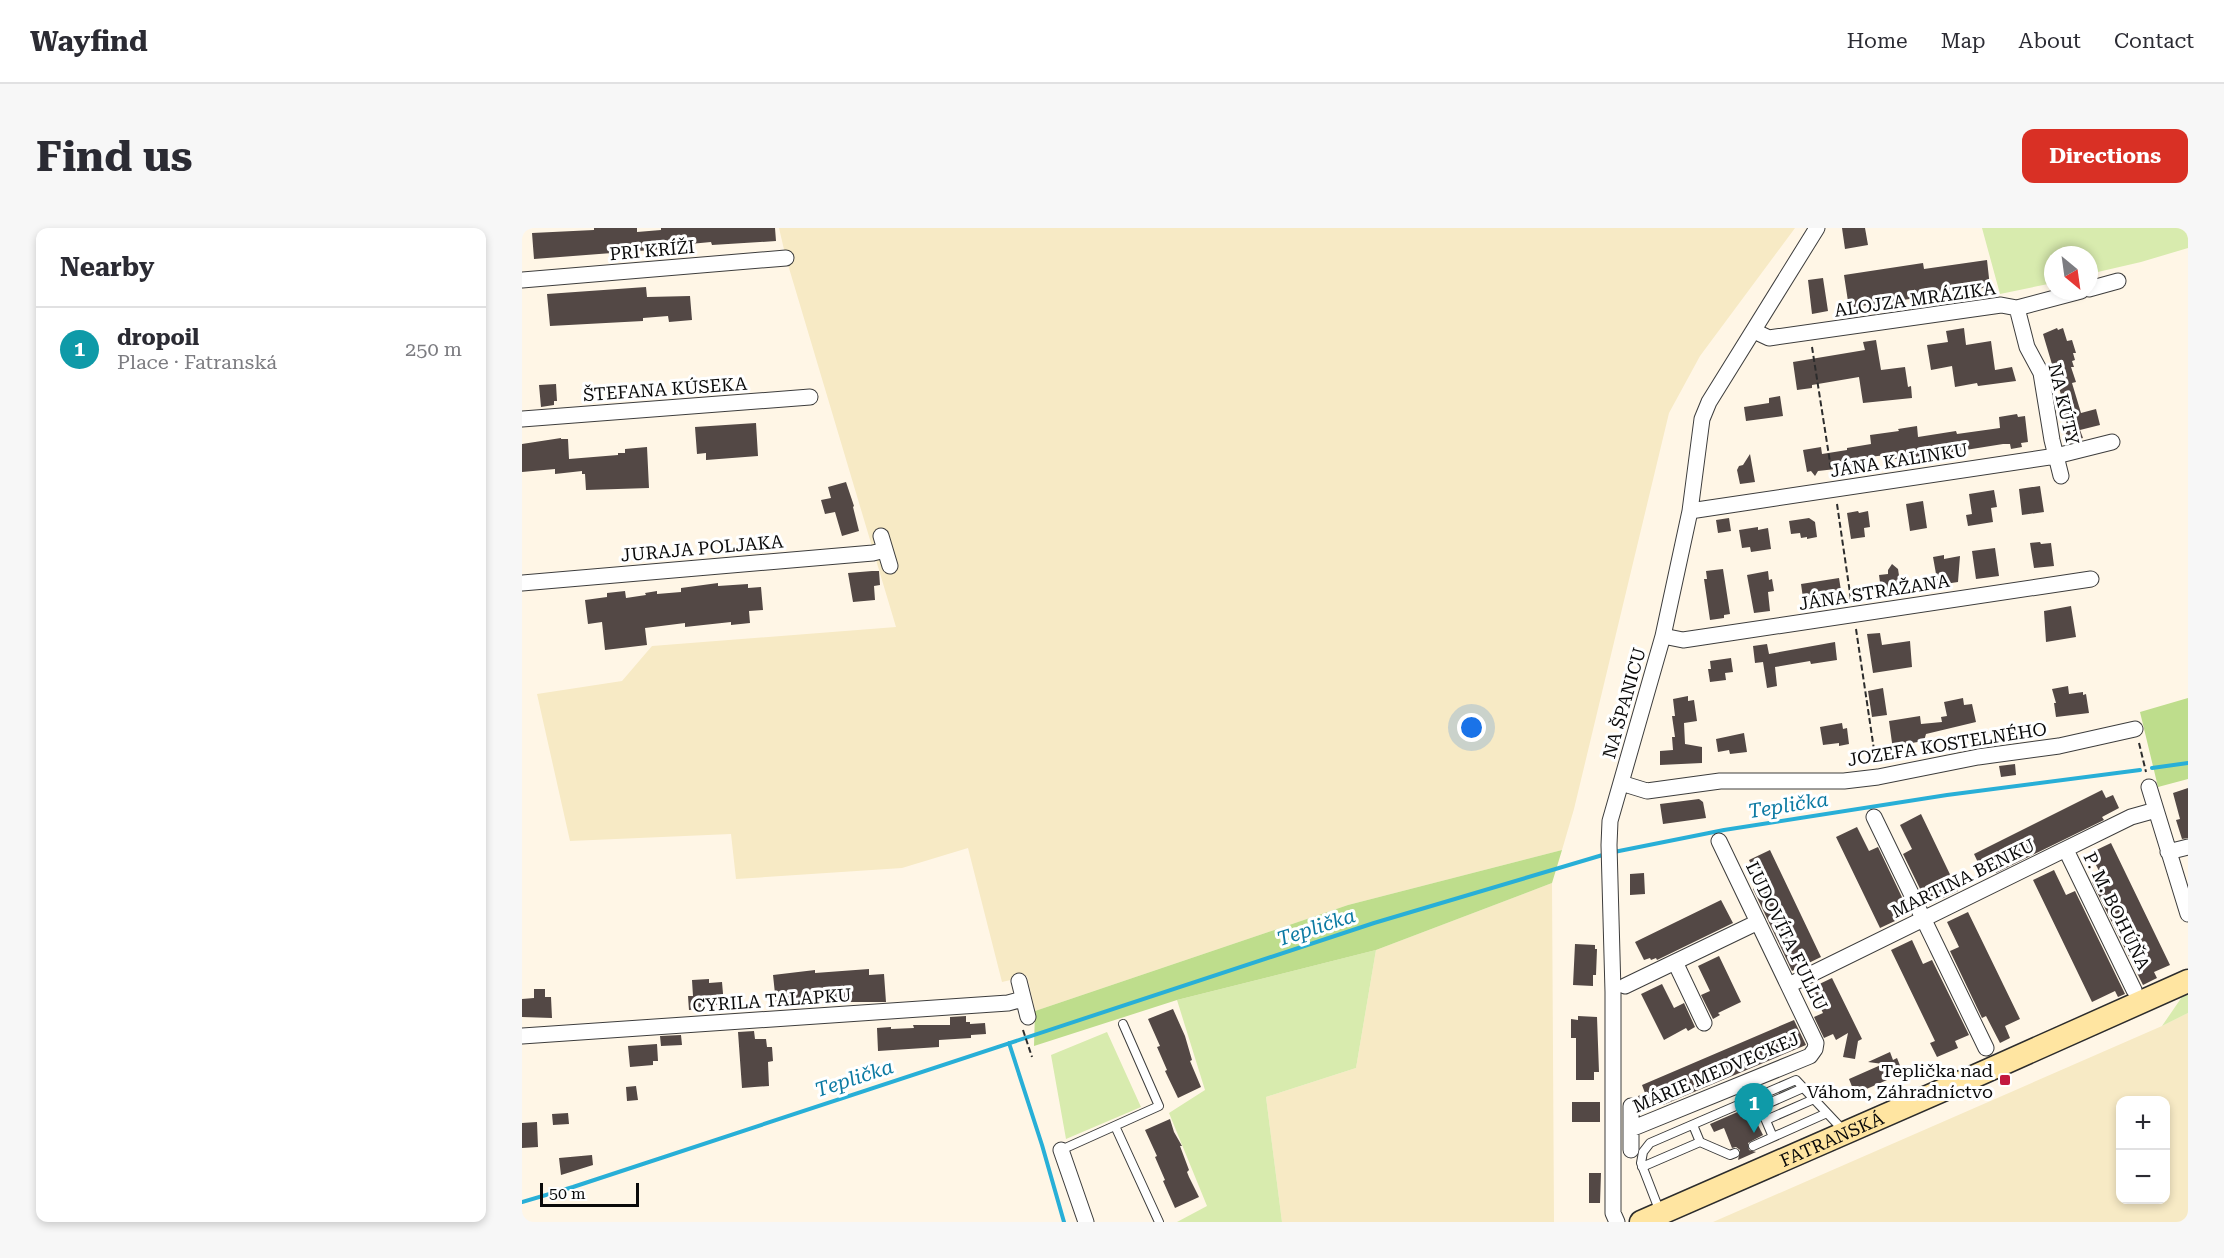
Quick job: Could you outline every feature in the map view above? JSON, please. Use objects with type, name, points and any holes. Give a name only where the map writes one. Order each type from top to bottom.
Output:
[{"type":"main road","name":"FATRANSKÁ","points":[[1651,1218],[2188,981]]},
{"type":"street","name":"NA ŠPANICU","points":[[1617,1222],[1613,1214],[1610,821],[1663,636],[1690,512],[1702,419],[1709,402],[1817,228]]},
{"type":"street","name":"PRI KRÍŽI","points":[[522,280],[786,258]]},
{"type":"street","points":[[2098,287],[2118,281]]},
{"type":"street","name":"ALOJZA MRÁZIKA","points":[[1754,331],[1769,338],[2001,305],[2017,308],[2047,300]]},
{"type":"street","name":"NA KÚTY","points":[[2017,308],[2028,347],[2041,373],[2061,476]]},
{"type":"street","name":"ŠTEFANA KÚSEKA","points":[[522,419],[810,397]]},
{"type":"street","name":"JÁNA KALINKU","points":[[1690,512],[2056,456],[2112,442]]},
{"type":"street","name":"JURAJA POLJAKA","points":[[522,583],[873,553],[884,543],[890,566]]},
{"type":"street","name":"JÁNA STRAŽANA","points":[[1663,636],[1683,640],[2091,579]]},
{"type":"street","name":"JOZEFA KOSTELNÉHO","points":[[1621,783],[1647,791],[1720,781],[1844,781],[1878,777],[1978,757],[2059,746],[2135,729]]},
{"type":"street","points":[[2150,787],[2188,914]]},
{"type":"street","name":"MARTINA BENKU","points":[[1789,985],[2132,817],[2156,810]]},
{"type":"street","points":[[1874,817],[1986,1048]]},
{"type":"street","name":"ĽUDOVÍTA FULLU","points":[[1719,840],[1816,1043],[1815,1049]]},
{"type":"street","points":[[2168,852],[2188,847]]},
{"type":"street","name":"P. M. BOHÚŇA","points":[[2066,850],[2134,990]]},
{"type":"street","points":[[1625,986],[1758,922]]},
{"type":"street","points":[[1675,962],[1704,1023]]},
{"type":"street","points":[[1019,981],[1026,1023]]},
{"type":"street","name":"CYRILA TALAPKU","points":[[522,1036],[1008,1003],[1023,999]]},
{"type":"street","name":"MÁRIE MEDVECKEJ","points":[[1631,1129],[1810,1056],[1815,1049]]},
{"type":"street","name":"MÁRIE MEDVECKEJ","points":[[1631,1106],[1631,1150]]},
{"type":"street","points":[[1061,1150],[1086,1222]]},
{"type":"lane","points":[[1061,1150],[1160,1106],[1123,1024]]},
{"type":"lane","points":[[1651,1218],[1641,1163],[1643,1152],[1650,1143],[1796,1080],[1846,1133]]},
{"type":"lane","points":[[1760,1107],[1803,1088]]},
{"type":"lane","points":[[1756,1097],[1773,1137]]},
{"type":"lane","points":[[1766,1120],[1814,1099]]},
{"type":"lane","points":[[1753,1146],[1827,1113]]},
{"type":"lane","points":[[1693,1125],[1700,1142],[1730,1155],[1735,1153]]},
{"type":"lane","points":[[1115,1126],[1159,1222]]},
{"type":"lane","points":[[1642,1167],[1700,1142]]},
{"type":"path","points":[[1810,333],[1878,777]]},
{"type":"path","points":[[2135,729],[2150,787]]},
{"type":"path","points":[[1026,1023],[1032,1057]]},
{"type":"shaded area","points":[[779,228],[1795,228],[1700,356],[1669,413],[1574,809],[1562,850],[1348,905],[1035,1011],[1027,976],[1002,982],[968,848],[902,868],[736,879],[731,834],[570,841],[537,694],[622,681],[652,646],[896,627]]},
{"type":"shaded area","points":[[1552,883],[1554,1222],[1282,1222],[1266,1097],[1356,1068],[1376,950]]},
{"type":"shaded area","points":[[2188,1013],[2188,1222],[1713,1222],[2162,1026]]},
{"type":"green space","points":[[1982,228],[2188,228],[2188,248],[2098,272],[2098,246],[2044,246],[2044,285],[2000,294]]},
{"type":"green space","points":[[2188,698],[2188,779],[2158,787],[2140,712]]},
{"type":"green space","points":[[1562,850],[1552,883],[1376,950],[1177,1000],[1034,1046],[1035,1011],[1348,905]]},
{"type":"green space","points":[[1376,950],[1356,1068],[1266,1097],[1282,1222],[1177,1222],[1207,1206],[1169,1113],[1205,1090],[1177,1000]]},
{"type":"green space","points":[[2188,990],[2188,1013],[2162,1026],[2186,991]]},
{"type":"green space","points":[[1107,1032],[1141,1107],[1066,1139],[1051,1055]]},
{"type":"building","points":[[594,228],[637,228],[637,232],[661,230],[661,228],[775,228],[776,241],[712,245],[711,242],[690,244],[690,247],[534,259],[532,233],[594,230]]},
{"type":"building","points":[[1842,228],[1865,228],[1868,245],[1845,249]]},
{"type":"building","points":[[1987,260],[1990,287],[1849,308],[1844,275],[1923,263],[1924,269]]},
{"type":"building","points":[[1823,278],[1828,311],[1812,314],[1808,280]]},
{"type":"building","points":[[646,287],[647,297],[690,296],[692,320],[669,322],[668,316],[643,318],[643,321],[550,326],[547,294]]},
{"type":"building","points":[[1964,328],[1966,345],[1991,341],[1995,370],[2012,367],[2016,381],[1978,386],[1977,383],[1955,387],[1952,366],[1931,370],[1927,345],[1948,342],[1946,331]]},
{"type":"building","points":[[2057,328],[2058,330],[2063,328],[2067,341],[2072,340],[2076,353],[2073,353],[2074,367],[2071,367],[2076,382],[2072,383],[2081,413],[2096,409],[2100,425],[2080,430],[2083,438],[2068,442],[2064,426],[2067,425],[2060,398],[2062,398],[2043,334]]},
{"type":"building","points":[[1876,340],[1881,370],[1905,367],[1912,398],[1863,403],[1859,377],[1812,385],[1812,388],[1797,390],[1793,362],[1865,350],[1863,342]]},
{"type":"building","points":[[556,384],[557,401],[554,401],[554,405],[541,407],[539,385]]},
{"type":"building","points":[[1780,396],[1783,416],[1746,421],[1744,407],[1769,403],[1769,398]]},
{"type":"building","points":[[2017,414],[2018,417],[2025,416],[2028,442],[2021,443],[2022,447],[2011,449],[2010,444],[2003,444],[1903,460],[1903,458],[1887,460],[1886,455],[1861,458],[1862,466],[1818,471],[1815,476],[1811,471],[1807,472],[1803,450],[1821,447],[1822,454],[1847,450],[1847,448],[1871,444],[1870,435],[1917,426],[1918,437],[1956,431],[1957,434],[2000,428],[1999,417]]},
{"type":"building","points":[[756,423],[758,456],[706,460],[706,453],[697,454],[695,427]]},
{"type":"building","points":[[568,439],[569,459],[618,455],[618,453],[625,453],[625,449],[647,447],[649,488],[586,490],[585,474],[582,474],[582,471],[555,474],[555,469],[522,472],[522,444]]},
{"type":"building","points":[[1750,454],[1755,482],[1740,484],[1737,470]]},
{"type":"building","points":[[846,482],[859,531],[842,536],[835,512],[825,514],[821,500],[831,498],[828,487]]},
{"type":"building","points":[[2040,486],[2044,512],[2022,515],[2019,489]]},
{"type":"building","points":[[1994,490],[1997,507],[1991,508],[1993,522],[1968,526],[1966,515],[1972,514],[1969,494]]},
{"type":"building","points":[[1923,501],[1927,528],[1910,531],[1906,504]]},
{"type":"building","points":[[1858,511],[1859,513],[1868,511],[1870,527],[1864,528],[1865,537],[1851,539],[1847,513]]},
{"type":"building","points":[[1729,518],[1731,531],[1718,533],[1716,520]]},
{"type":"building","points":[[1809,518],[1815,522],[1817,537],[1807,539],[1807,537],[1801,538],[1800,533],[1791,534],[1789,521]]},
{"type":"building","points":[[1758,527],[1758,530],[1768,528],[1771,549],[1751,552],[1750,547],[1742,548],[1739,530]]},
{"type":"building","points":[[2040,542],[2041,544],[2051,543],[2054,566],[2034,568],[2030,543]]},
{"type":"building","points":[[1995,548],[1999,576],[1976,579],[1972,551]]},
{"type":"building","points":[[1944,555],[1944,559],[1960,556],[1958,582],[1938,585],[1933,557]]},
{"type":"building","points":[[1892,564],[1898,569],[1902,595],[1882,597],[1879,575],[1888,574]]},
{"type":"building","points":[[1723,569],[1730,614],[1724,615],[1724,618],[1710,620],[1704,579],[1707,579],[1706,571]]},
{"type":"building","points":[[879,571],[880,585],[874,586],[875,600],[853,602],[848,573]]},
{"type":"building","points":[[1768,571],[1774,591],[1768,592],[1770,611],[1754,613],[1747,575]]},
{"type":"building","points":[[1839,578],[1843,603],[1804,605],[1801,584]]},
{"type":"building","points":[[718,583],[718,586],[748,584],[748,588],[761,587],[763,610],[749,611],[750,623],[731,625],[731,622],[685,627],[685,623],[645,628],[647,645],[605,650],[602,622],[588,624],[585,600],[607,597],[607,593],[625,591],[626,598],[657,591],[657,594],[681,592],[681,588]]},
{"type":"building","points":[[2071,606],[2076,637],[2046,642],[2044,611]]},
{"type":"building","points":[[1880,633],[1882,645],[1910,641],[1912,667],[1873,673],[1867,634]]},
{"type":"building","points":[[1835,642],[1837,660],[1811,664],[1810,661],[1775,667],[1777,686],[1767,688],[1763,662],[1755,663],[1753,646],[1767,644],[1769,654]]},
{"type":"building","points":[[1731,658],[1733,672],[1725,673],[1726,680],[1710,682],[1708,669],[1711,669],[1710,661]]},
{"type":"building","points":[[2068,686],[2069,694],[2083,692],[2083,695],[2086,694],[2089,713],[2056,717],[2054,703],[2056,703],[2052,689]]},
{"type":"building","points":[[1883,688],[1887,715],[1872,717],[1868,691]]},
{"type":"building","points":[[1688,696],[1688,701],[1694,700],[1697,721],[1684,723],[1685,744],[1702,747],[1702,763],[1660,765],[1660,751],[1673,750],[1672,737],[1675,737],[1672,716],[1675,716],[1673,699]]},
{"type":"building","points":[[1963,698],[1964,705],[1972,704],[1976,722],[1926,734],[1924,741],[1899,745],[1893,750],[1889,721],[1920,716],[1921,724],[1942,722],[1941,717],[1947,716],[1944,702]]},
{"type":"building","points":[[1842,723],[1843,729],[1847,728],[1849,744],[1823,745],[1820,727]]},
{"type":"building","points":[[1744,733],[1747,752],[1730,754],[1729,750],[1718,752],[1716,739]]},
{"type":"building","points":[[2015,764],[2016,775],[2001,777],[1999,766]]},
{"type":"building","points":[[2188,788],[2188,838],[2182,839],[2176,820],[2180,819],[2173,793]]},
{"type":"building","points":[[2102,790],[2106,798],[2113,795],[2119,808],[2102,817],[2104,820],[1996,873],[1994,870],[1990,872],[1989,870],[1983,873],[1974,854]]},
{"type":"building","points":[[1699,799],[1703,802],[1706,818],[1663,824],[1660,804]]},
{"type":"building","points":[[1921,814],[1958,891],[1928,905],[1903,854],[1912,849],[1900,825]]},
{"type":"building","points":[[1857,827],[1869,851],[1878,847],[1910,914],[1880,928],[1836,837]]},
{"type":"building","points":[[2111,843],[2170,965],[2154,972],[2157,978],[2143,985],[2092,882],[2102,877],[2090,853]]},
{"type":"building","points":[[1770,850],[1821,957],[1792,971],[1753,889],[1761,885],[1749,860]]},
{"type":"building","points":[[2054,870],[2066,895],[2075,891],[2125,994],[2118,997],[2115,991],[2092,1002],[2033,880]]},
{"type":"building","points":[[1644,873],[1645,894],[1630,895],[1630,874]]},
{"type":"building","points":[[1721,900],[1733,923],[1657,960],[1650,958],[1644,960],[1635,942]]},
{"type":"building","points":[[1968,912],[2020,1019],[2005,1026],[2010,1038],[2000,1043],[1986,1016],[1982,1018],[1950,951],[1959,947],[1947,922]]},
{"type":"building","points":[[1912,940],[1923,964],[1932,960],[1969,1035],[1955,1041],[1958,1048],[1937,1057],[1930,1043],[1935,1041],[1891,950]]},
{"type":"building","points":[[1575,944],[1595,945],[1597,949],[1596,975],[1593,975],[1593,986],[1573,985]]},
{"type":"building","points":[[1719,956],[1741,1002],[1718,1013],[1720,1015],[1713,1019],[1701,995],[1710,991],[1698,966]]},
{"type":"building","points":[[869,969],[869,975],[884,974],[886,1002],[842,1002],[842,998],[816,1000],[816,1006],[782,1008],[781,1002],[776,1003],[773,975],[815,970],[815,973]]},
{"type":"building","points":[[1832,978],[1862,1039],[1858,1041],[1855,1059],[1843,1057],[1848,1033],[1836,1040],[1833,1034],[1824,1038],[1814,1017],[1823,1013],[1811,988]]},
{"type":"building","points":[[709,979],[709,983],[722,982],[724,1005],[710,1005],[710,1008],[689,1010],[688,996],[693,996],[692,980]]},
{"type":"building","points":[[1662,984],[1674,1008],[1684,1003],[1695,1027],[1688,1031],[1686,1028],[1664,1040],[1641,994]]},
{"type":"building","points":[[534,989],[545,989],[545,997],[551,997],[552,1018],[522,1017],[522,999],[534,998]]},
{"type":"building","points":[[1173,1009],[1185,1036],[1192,1060],[1190,1061],[1201,1087],[1178,1098],[1165,1071],[1167,1070],[1157,1047],[1160,1046],[1148,1019]]},
{"type":"building","points":[[966,1016],[966,1022],[970,1024],[985,1023],[986,1034],[971,1035],[971,1038],[939,1040],[939,1047],[878,1051],[877,1028],[950,1025],[950,1017]]},
{"type":"building","points":[[1578,1016],[1597,1017],[1599,1072],[1594,1072],[1594,1080],[1576,1080],[1576,1038],[1571,1038],[1571,1019],[1578,1020]]},
{"type":"building","points":[[1794,1020],[1806,1045],[1663,1105],[1662,1102],[1644,1110],[1638,1096],[1645,1093],[1642,1085]]},
{"type":"building","points":[[754,1031],[755,1039],[766,1039],[767,1047],[772,1047],[773,1061],[768,1062],[769,1086],[742,1088],[738,1032]]},
{"type":"building","points":[[681,1035],[682,1045],[661,1046],[660,1036]]},
{"type":"building","points":[[657,1044],[658,1061],[653,1061],[653,1065],[630,1067],[628,1046]]},
{"type":"building","points":[[1890,1052],[1893,1060],[1897,1058],[1903,1073],[1855,1094],[1849,1079],[1883,1064],[1868,1062]]},
{"type":"building","points":[[636,1086],[638,1100],[627,1101],[626,1087]]},
{"type":"building","points":[[1572,1102],[1600,1102],[1600,1122],[1572,1122]]},
{"type":"building","points":[[1749,1107],[1763,1135],[1748,1143],[1749,1150],[1756,1152],[1738,1160],[1740,1150],[1736,1147],[1732,1148],[1724,1128],[1714,1132],[1710,1124]]},
{"type":"building","points":[[568,1113],[569,1124],[553,1125],[552,1114]]},
{"type":"building","points":[[1170,1119],[1182,1146],[1180,1146],[1189,1170],[1187,1172],[1199,1197],[1175,1208],[1163,1181],[1165,1180],[1155,1157],[1157,1156],[1145,1130]]},
{"type":"building","points":[[537,1122],[538,1147],[522,1148],[522,1123]]},
{"type":"building","points":[[592,1155],[593,1165],[561,1175],[559,1158]]},
{"type":"building","points":[[1589,1173],[1601,1173],[1600,1203],[1589,1203]]},
{"type":"waterway","name":"Teplička","points":[[2152,768],[2188,763]]},
{"type":"waterway","name":"Teplička","points":[[1614,852],[1724,830],[1947,795],[2140,770]]},
{"type":"waterway","name":"Teplička","points":[[522,1202],[1374,923],[1606,854]]},
{"type":"waterway","points":[[1009,1043],[1064,1222]]},
{"type":"place","name":"Teplička nad Váhom, Záhradníctvo","points":[[2005,1080]]},
{"type":"place","name":"dropoil","points":[[1754,1133]]}]
